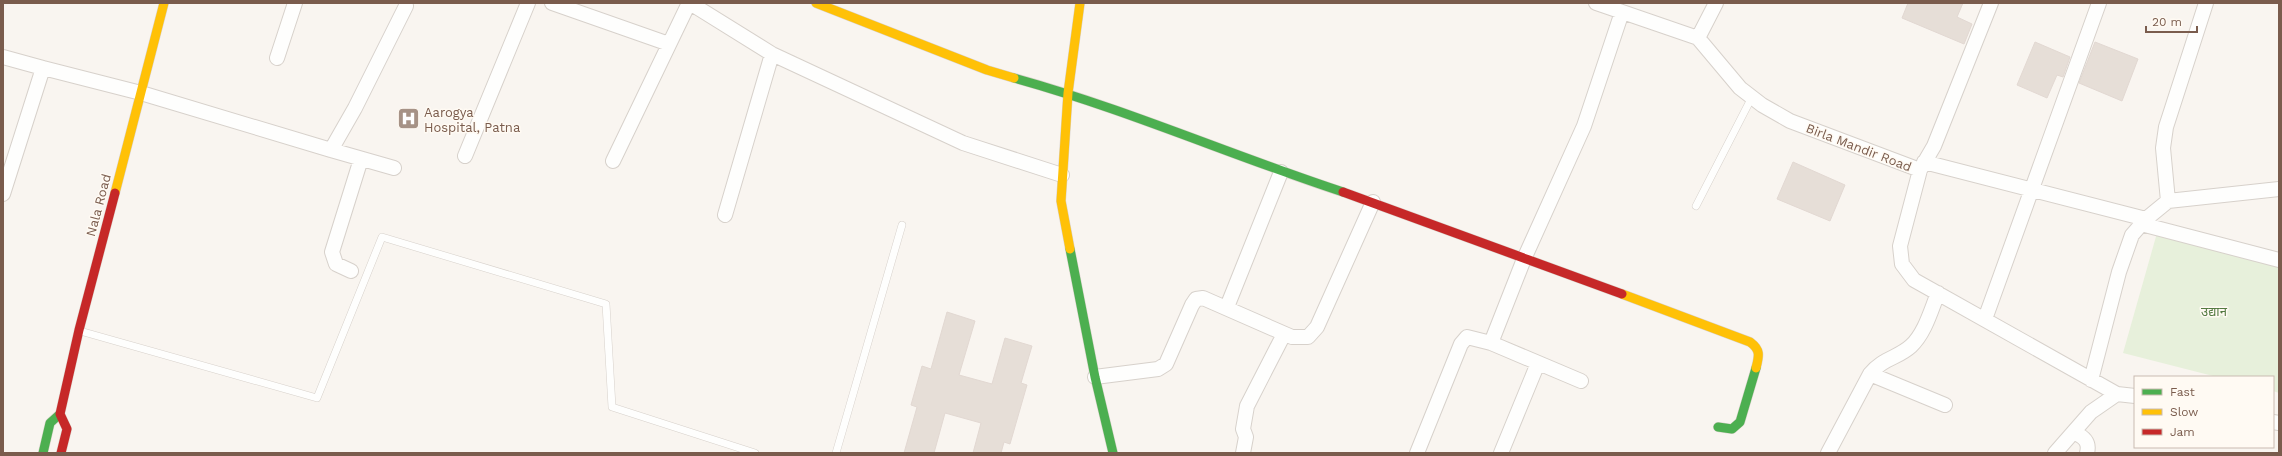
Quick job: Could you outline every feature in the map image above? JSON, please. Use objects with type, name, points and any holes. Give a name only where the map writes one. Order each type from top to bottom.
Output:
[{"type":"street","name":"Nala Road","points":[[60,414],[79,330],[164,3]]},
{"type":"street","points":[[277,58],[295,3]]},
{"type":"street","points":[[465,156],[528,3]]},
{"type":"street","points":[[552,3],[669,44]]},
{"type":"street","points":[[613,161],[690,3],[772,54],[963,143],[1062,175]]},
{"type":"street","points":[[816,3],[987,70],[1068,93],[1200,140],[1281,172],[1373,202],[1750,342],[1757,347],[1760,354],[1740,422],[1732,429],[1718,427]]},
{"type":"street","points":[[1080,3],[1075,30],[1068,93],[1061,202],[1064,227],[1095,377],[1113,453]]},
{"type":"street","points":[[1596,3],[1698,38],[1716,3]]},
{"type":"street","points":[[1991,3],[1934,146],[1922,166],[2032,190],[2279,260]]},
{"type":"street","points":[[1985,319],[2099,3]]},
{"type":"street","points":[[2168,201],[2163,148],[2166,127],[2206,3]]},
{"type":"street","points":[[331,150],[355,108],[406,6]]},
{"type":"street","points":[[1068,10],[1075,30]]},
{"type":"street","points":[[1491,343],[1524,259],[1584,126],[1622,12]]},
{"type":"street","name":"Birla Mandir Road","points":[[1698,38],[1740,88],[1790,121],[1922,166],[1900,246],[1902,264],[1914,280],[2117,394]]},
{"type":"street","points":[[725,215],[772,54]]},
{"type":"street","points":[[3,57],[141,93],[394,168]]},
{"type":"street","points":[[3,194],[42,68]]},
{"type":"street","points":[[352,271],[336,264],[332,252],[361,159]]},
{"type":"street","points":[[1227,307],[1281,172]]},
{"type":"street","points":[[2091,380],[2119,272],[2132,235],[2143,222],[2168,201],[2279,189]]},
{"type":"street","points":[[1095,377],[1158,369],[1166,364],[1196,299],[1210,299],[1292,337],[1308,337],[1318,327],[1373,202]]},
{"type":"street","points":[[1828,453],[1870,374],[1879,364],[1911,346],[1919,336],[1938,293]]},
{"type":"street","points":[[1243,453],[1246,437],[1243,424],[1247,406],[1284,334]]},
{"type":"street","points":[[1417,453],[1461,344],[1467,337],[1491,343],[1581,381]]},
{"type":"street","points":[[1501,453],[1538,362]]},
{"type":"street","points":[[1870,374],[1945,405]]},
{"type":"street","points":[[2055,453],[2075,433],[2091,412],[2117,394],[2134,396]]},
{"type":"street","points":[[43,453],[50,423],[60,414],[67,428],[61,453]]},
{"type":"street","points":[[2075,433],[2083,436],[2087,442],[2087,453]]},
{"type":"lane","points":[[1696,206],[1752,97]]},
{"type":"lane","points":[[836,453],[902,225]]},
{"type":"lane","points":[[79,330],[317,398],[382,237],[606,304],[612,407],[755,453]]},
{"type":"green space","name":"उद्यान","points":[[2157,233],[2279,262],[2279,393],[2274,391],[2274,376],[2213,376],[2123,353]]},
{"type":"building","points":[[1908,3],[1963,3],[1957,17],[1972,24],[1964,44],[1902,18]]},
{"type":"building","points":[[2035,42],[2070,57],[2063,77],[2057,75],[2047,98],[2017,85]]},
{"type":"building","points":[[2095,42],[2138,59],[2122,101],[2079,83]]},
{"type":"building","points":[[1793,162],[1845,185],[1830,221],[1777,199]]},
{"type":"building","points":[[947,312],[975,321],[959,375],[992,384],[1005,338],[1032,346],[1021,383],[1027,385],[1010,444],[1004,442],[1001,453],[973,453],[981,423],[945,413],[934,453],[904,453],[917,407],[911,405],[922,366],[931,369]]},
{"type":"traffic: fast","points":[[1014,78],[1056,90],[1138,118],[1343,192]]},
{"type":"traffic: fast","points":[[1070,249],[1095,377],[1113,453]]},
{"type":"traffic: fast","points":[[1718,427],[1732,429],[1740,422],[1756,368]]},
{"type":"traffic: fast","points":[[43,453],[50,423],[60,414]]},
{"type":"traffic: slow","points":[[115,193],[164,3]]},
{"type":"traffic: slow","points":[[816,3],[987,70],[1014,78]]},
{"type":"traffic: slow","points":[[1070,249],[1061,201],[1068,93],[1080,3]]},
{"type":"traffic: slow","points":[[1622,294],[1750,342],[1758,351],[1756,368]]},
{"type":"traffic: jam","points":[[1343,192],[1622,294]]},
{"type":"traffic: jam","points":[[60,414],[79,330],[115,193]]},
{"type":"traffic: jam","points":[[60,414],[67,429],[61,453]]},
{"type":"place","name":"Aarogya Hospital, Patna","points":[[409,119]]}]
